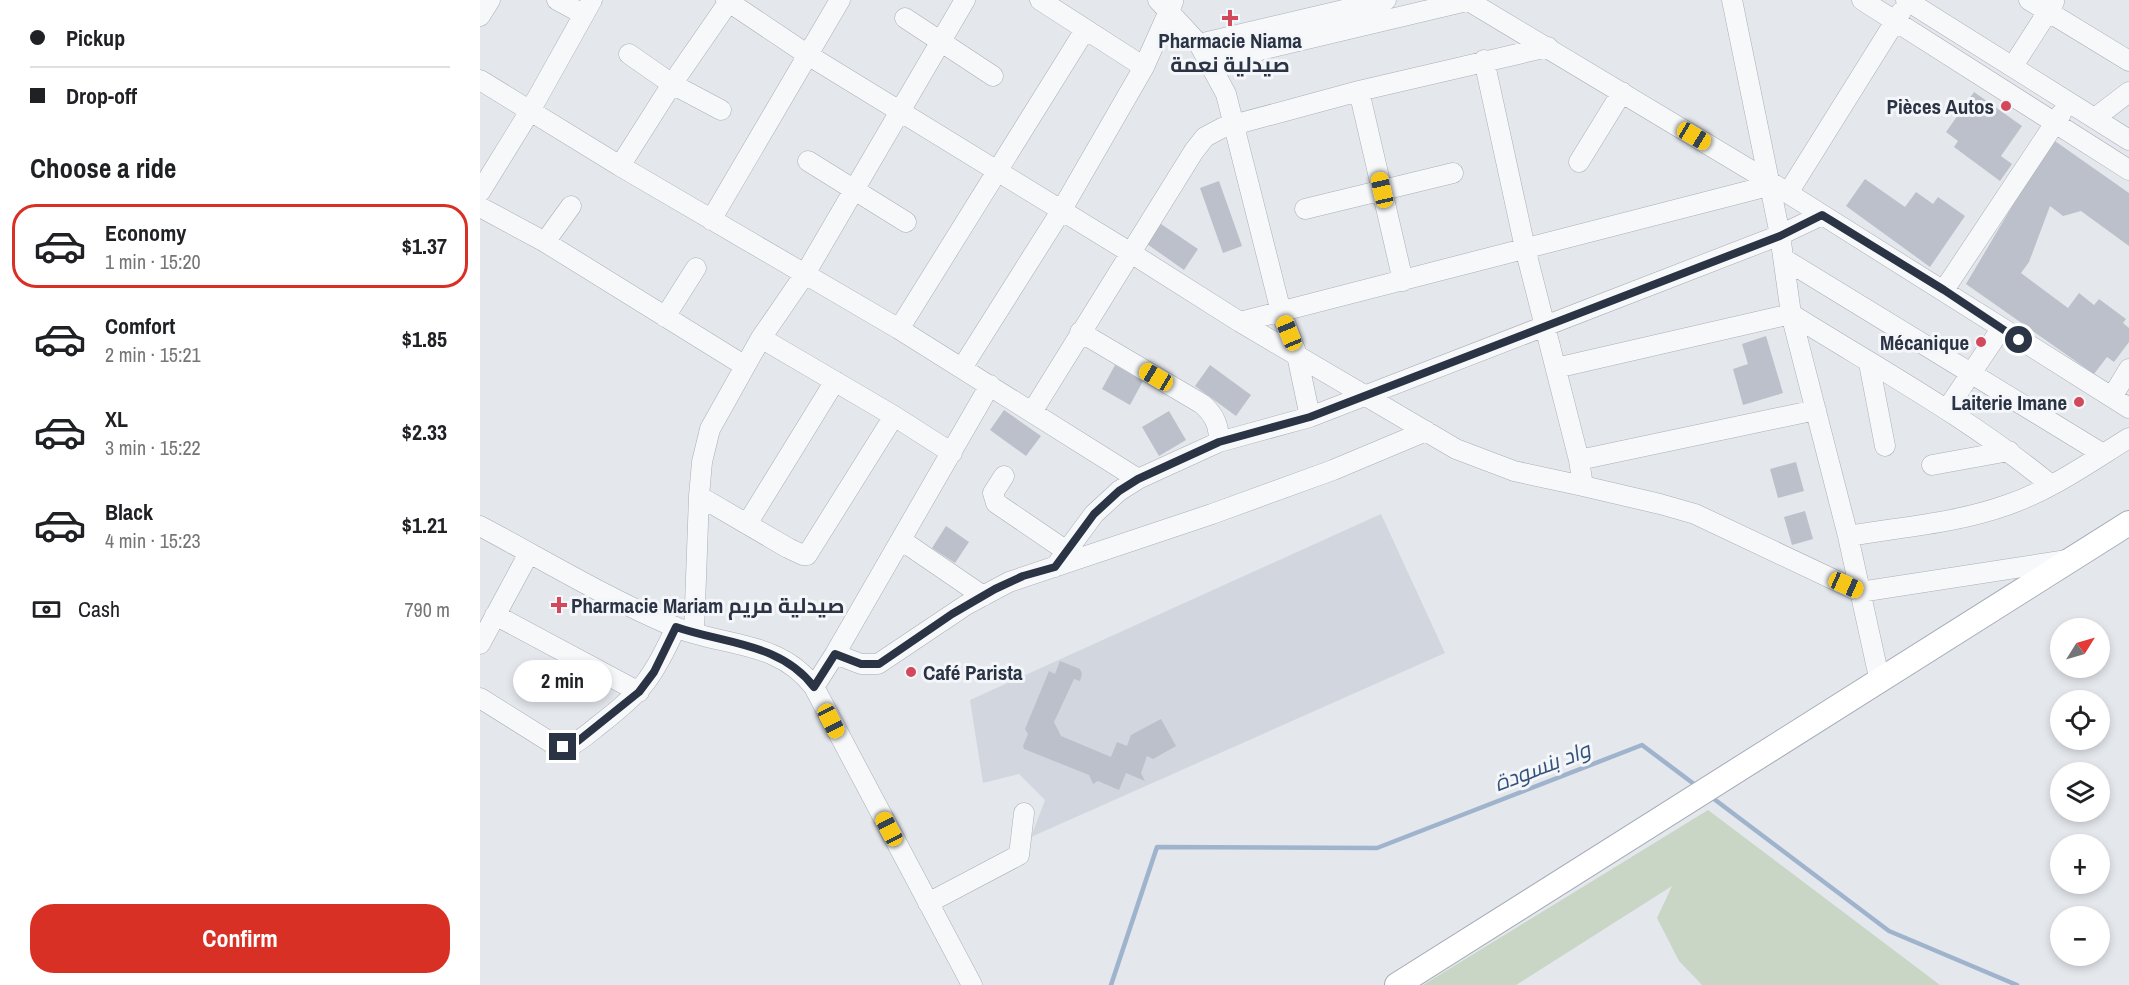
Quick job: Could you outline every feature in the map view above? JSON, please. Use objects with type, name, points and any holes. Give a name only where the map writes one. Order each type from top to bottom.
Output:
[{"type":"main road","points":[[1397,985],[1710,785],[1880,682],[2129,523]]},
{"type":"street","points":[[480,16],[490,0]]},
{"type":"street","points":[[480,192],[530,111],[587,7],[557,0]]},
{"type":"street","points":[[711,220],[840,0]]},
{"type":"street","points":[[480,698],[549,741],[560,747],[568,747],[639,692],[685,630],[702,462],[710,429],[761,338],[805,274],[966,0]]},
{"type":"street","points":[[1040,0],[1144,67]]},
{"type":"street","points":[[1199,44],[1386,0]]},
{"type":"street","points":[[1210,62],[1469,0],[1944,290],[2001,329],[2129,408]]},
{"type":"street","points":[[1732,0],[1780,236],[1791,314],[1848,536],[1880,682]]},
{"type":"street","points":[[1862,0],[2129,170]]},
{"type":"street","points":[[2029,0],[2052,6],[2129,61]]},
{"type":"street","points":[[620,166],[728,1],[808,55],[1240,322],[1456,449],[1488,462],[1695,514],[1860,592],[2071,559]]},
{"type":"street","points":[[1788,194],[1907,1],[2129,140]]},
{"type":"street","points":[[1167,4],[1199,44],[1224,88],[1281,312],[1297,355],[1310,417]]},
{"type":"street","points":[[962,368],[1061,211],[1144,67],[1167,4]]},
{"type":"street","points":[[2013,66],[2052,6]]},
{"type":"street","points":[[905,18],[993,76]]},
{"type":"street","points":[[899,329],[1086,30]]},
{"type":"street","points":[[1032,412],[1198,144],[1215,131],[1359,91],[1484,60],[1548,47]]},
{"type":"street","points":[[629,54],[672,84],[721,110]]},
{"type":"street","points":[[1484,60],[1525,249],[1579,460],[1583,486]]},
{"type":"street","points":[[480,80],[620,166],[899,329],[1138,479]]},
{"type":"street","points":[[1359,91],[1402,281]]},
{"type":"street","points":[[1579,162],[1622,92]]},
{"type":"street","points":[[2095,118],[2129,92]]},
{"type":"street","points":[[1944,290],[2069,101]]},
{"type":"street","points":[[808,161],[906,222]]},
{"type":"street","points":[[1305,209],[1453,173]]},
{"type":"street","points":[[1240,322],[1525,249],[1768,183]]},
{"type":"street","points":[[545,242],[571,206]]},
{"type":"street","points":[[480,207],[545,242],[745,366]]},
{"type":"street","points":[[1060,559],[1100,507],[1138,479],[1219,442],[1310,417],[1366,396],[1780,236],[1822,215]]},
{"type":"street","points":[[1784,259],[2103,454]]},
{"type":"street","points":[[665,317],[696,268]]},
{"type":"street","points":[[1556,368],[1791,314],[1947,409],[2009,451],[2051,485]]},
{"type":"street","points":[[1947,409],[2001,329]]},
{"type":"street","points":[[1080,332],[1202,404],[1217,423],[1219,442]]},
{"type":"street","points":[[761,338],[952,453]]},
{"type":"street","points":[[1869,363],[1885,446]]},
{"type":"street","points":[[2112,397],[2129,369]]},
{"type":"street","points":[[747,524],[835,381]]},
{"type":"street","points":[[814,687],[990,385]]},
{"type":"street","points":[[1579,460],[1816,410]]},
{"type":"street","points":[[699,496],[795,552],[807,555],[894,416]]},
{"type":"street","points":[[835,654],[861,664],[879,664],[983,596],[1060,559],[1212,514],[1333,470],[1426,431]]},
{"type":"street","points":[[1848,536],[1979,514],[2027,497],[2051,485],[2129,438]]},
{"type":"street","points":[[1932,465],[2009,451]]},
{"type":"street","points":[[1004,476],[993,494],[996,503],[1060,559]]},
{"type":"street","points":[[480,526],[685,630],[782,657],[799,670],[814,687],[972,985]]},
{"type":"street","points":[[901,540],[983,596]]},
{"type":"street","points":[[480,644],[530,553]]},
{"type":"street","points":[[495,615],[639,692]]},
{"type":"street","points":[[928,903],[1019,855],[1024,813]]},
{"type":"shaded area","points":[[1381,514],[1445,653],[1031,837],[1045,800],[1019,774],[983,783],[970,700]]},
{"type":"green space","points":[[1708,810],[1940,985],[1702,985],[1679,961],[1657,918],[1672,886],[1516,985],[1423,985]]},
{"type":"building","points":[[1974,92],[2022,126],[2001,156],[2012,164],[2000,181],[1954,147],[1958,141],[1946,132]]},
{"type":"building","points":[[2052,139],[2129,193],[2129,246],[2081,211],[2063,216],[2050,206],[2029,262],[2021,273],[2068,308],[2079,293],[2094,305],[2099,299],[2126,319],[2123,323],[2129,328],[2129,342],[2114,362],[2107,357],[2094,374],[1966,284]]},
{"type":"building","points":[[1865,179],[1905,207],[1916,192],[1933,204],[1938,197],[1965,216],[1930,267],[1846,206]]},
{"type":"building","points":[[1219,181],[1242,246],[1223,253],[1200,188]]},
{"type":"building","points":[[1161,224],[1198,249],[1184,270],[1147,244]]},
{"type":"building","points":[[1766,336],[1783,393],[1743,405],[1733,369],[1748,364],[1742,344]]},
{"type":"building","points":[[1115,365],[1143,381],[1130,405],[1102,389]]},
{"type":"building","points":[[1210,365],[1251,395],[1236,416],[1195,386]]},
{"type":"building","points":[[1004,410],[1041,436],[1026,456],[990,430]]},
{"type":"building","points":[[1169,411],[1186,440],[1159,456],[1142,427]]},
{"type":"building","points":[[1796,462],[1804,491],[1778,498],[1770,469]]},
{"type":"building","points":[[1805,511],[1813,539],[1792,545],[1784,517]]},
{"type":"building","points":[[946,526],[969,542],[955,563],[932,548]]},
{"type":"building","points":[[1060,661],[1080,669],[1082,674],[1080,681],[1074,679],[1054,722],[1061,736],[1111,757],[1117,742],[1127,746],[1131,735],[1161,719],[1176,746],[1153,759],[1147,756],[1141,773],[1145,781],[1126,773],[1119,790],[1098,781],[1093,784],[1089,775],[1024,749],[1028,734],[1025,729],[1049,671],[1055,674]]},
{"type":"waterway","name":"واد بنسودة","points":[[1111,985],[1157,847],[1377,848],[1642,745],[1698,787]]},
{"type":"waterway","name":"واد بنسودة","points":[[1710,796],[1889,931],[2017,985]]},
{"type":"place","name":"Pharmacie Niama صيدلية نعمة","points":[[1230,18]]},
{"type":"place","name":"Pièces Autos","points":[[2006,106]]},
{"type":"place","name":"Mécanique","points":[[1981,342]]},
{"type":"place","name":"Laiterie Imane","points":[[2079,402]]},
{"type":"place","name":"Pharmacie Mariam صيدلية مريم","points":[[559,605]]},
{"type":"place","name":"Café Parista","points":[[911,672]]},
{"type":"route","points":[[563,747],[572,746],[639,692],[659,665],[676,627],[782,657],[807,677],[814,687],[835,654],[861,664],[879,664],[952,614],[995,589],[1023,576],[1055,567],[1065,550],[1094,514],[1110,498],[1138,479],[1219,442],[1329,410],[1780,236],[1822,215],[1944,290],[2019,340]]}]
